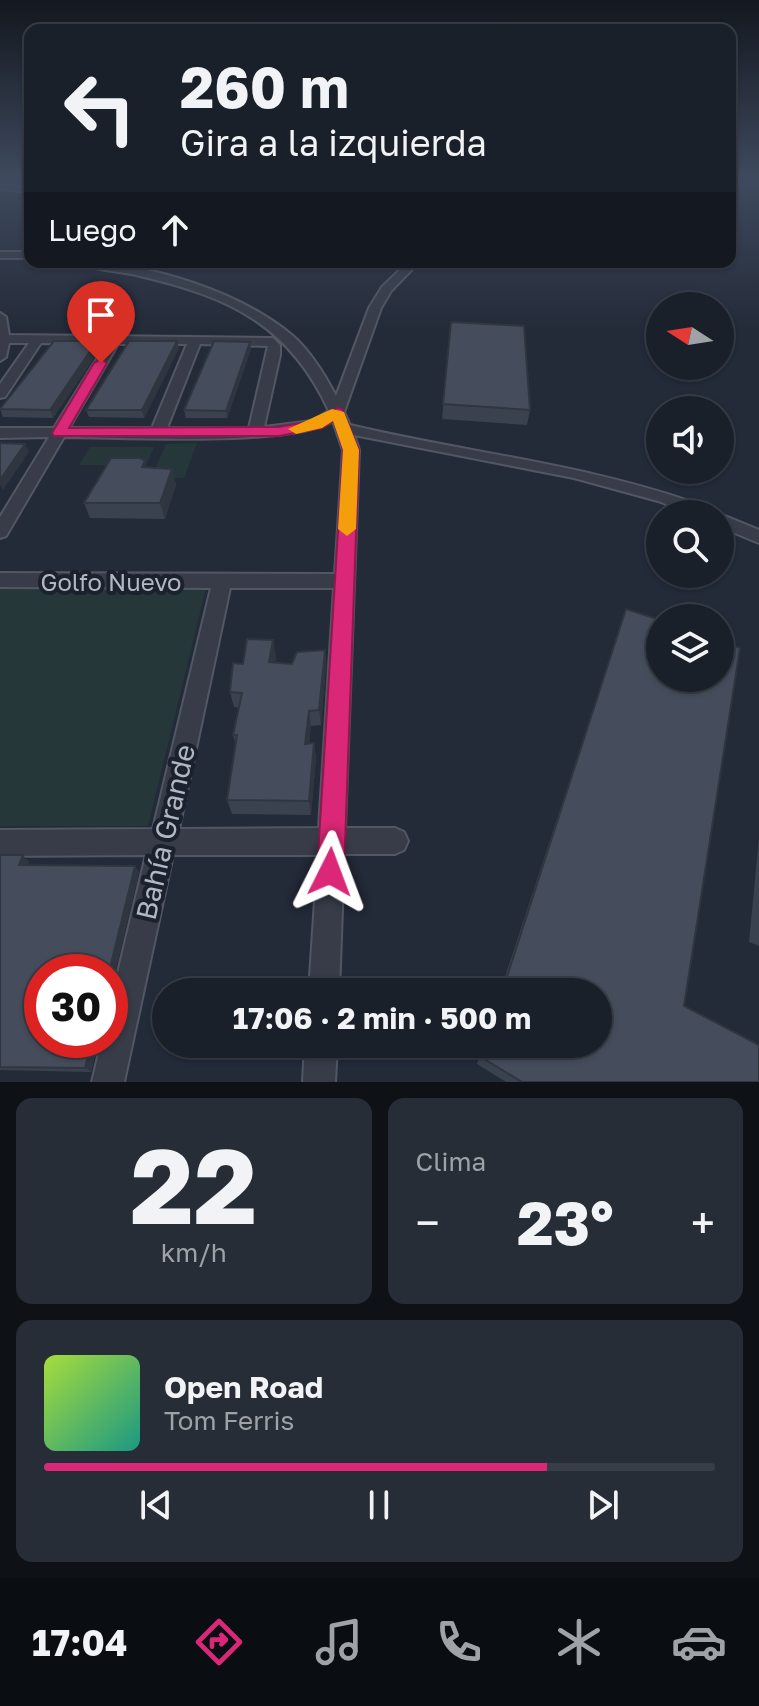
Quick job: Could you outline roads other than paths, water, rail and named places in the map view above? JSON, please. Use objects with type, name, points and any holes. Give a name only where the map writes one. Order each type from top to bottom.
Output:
[{"type":"street","points":[[0,255],[24,255]]},
{"type":"street","points":[[109,268],[195,289],[276,330],[292,342],[341,420],[351,450],[325,978]]},
{"type":"street","points":[[341,420],[375,308],[386,289],[408,268]]},
{"type":"street","points":[[0,317],[4,339],[0,357]]},
{"type":"street","points":[[4,339],[269,341],[274,349],[255,432]]},
{"type":"street","points":[[0,394],[38,339]]},
{"type":"street","points":[[0,532],[114,340]]},
{"type":"street","points":[[158,432],[195,340]]},
{"type":"street","points":[[0,433],[255,432],[308,427],[330,419],[341,420],[616,481],[677,500]]},
{"type":"street","points":[[734,526],[759,537]]},
{"type":"street","name":"Golfo Nuevo","points":[[0,580],[344,581]]},
{"type":"street","name":"Bahía Grande","points":[[108,1082],[222,581]]},
{"type":"street","points":[[0,843],[395,841]]},
{"type":"street","points":[[319,1082],[320,1058]]}]
